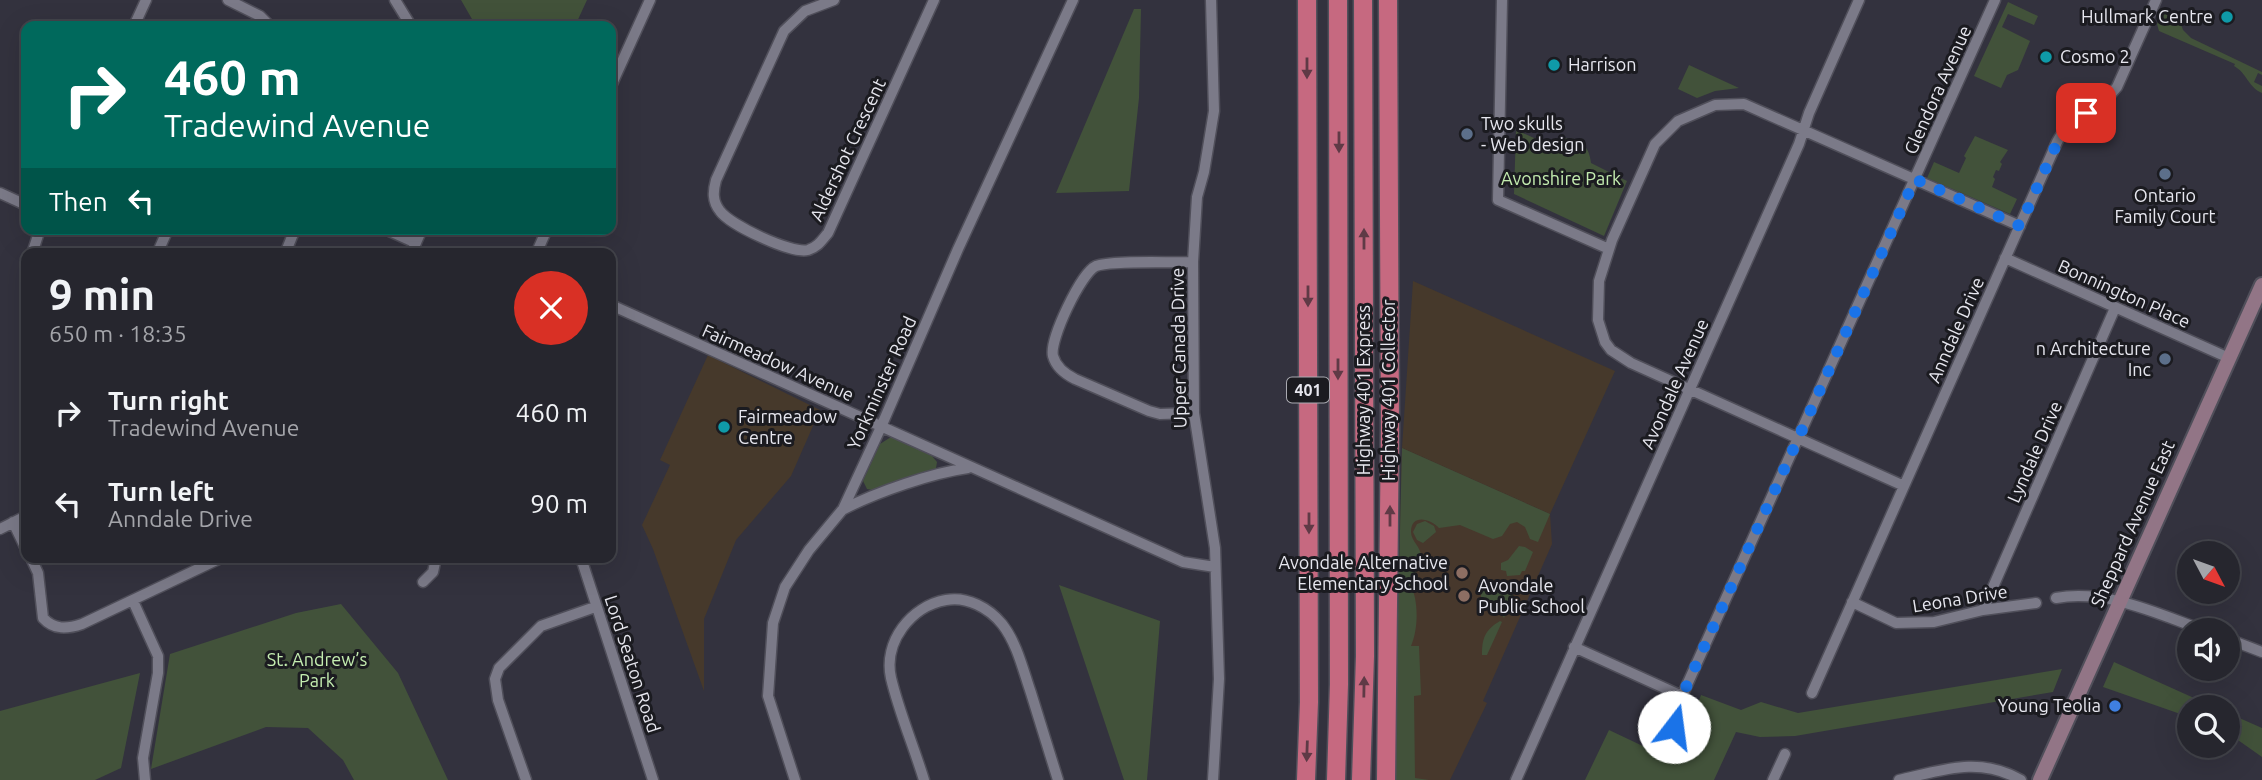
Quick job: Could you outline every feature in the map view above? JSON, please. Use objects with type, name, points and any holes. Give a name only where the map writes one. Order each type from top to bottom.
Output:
[{"type":"highway","name":"401","points":[[1306,780],[1309,702],[1307,0]]},
{"type":"highway","name":"Highway 401 Express","points":[[1336,780],[1339,684],[1338,0]]},
{"type":"highway","name":"Highway 401 Express","points":[[1361,780],[1365,625],[1363,0]]},
{"type":"highway","name":"Highway 401 Collector","points":[[1386,780],[1389,663],[1388,0]]},
{"type":"highway","points":[[1389,335],[1396,287],[1399,0]]},
{"type":"main road","name":"Sheppard Avenue East","points":[[2040,780],[2262,285]]},
{"type":"street","points":[[136,21],[146,0]]},
{"type":"street","points":[[228,0],[265,21]]},
{"type":"street","points":[[395,0],[408,21]]},
{"type":"street","points":[[616,75],[650,0]]},
{"type":"street","name":"Aldershot Crescent","points":[[834,0],[805,12],[784,31],[716,180],[713,193],[720,212],[729,220],[790,249],[808,250],[819,246],[828,233],[934,0]]},
{"type":"street","name":"Yorkminster Road","points":[[795,780],[768,696],[773,622],[785,587],[809,550],[843,509],[947,273],[1073,0]]},
{"type":"street","name":"Upper Canada Drive","points":[[1211,0],[1214,111],[1198,197],[1192,262],[1194,413],[1215,548],[1219,679],[1213,780]]},
{"type":"street","points":[[1502,0],[1498,200],[1609,249]]},
{"type":"street","name":"Avondale Avenue","points":[[1516,780],[1859,0]]},
{"type":"street","name":"Glendora Avenue","points":[[1676,730],[1674,717],[1682,696],[1996,0]]},
{"type":"street","name":"Anndale Drive","points":[[1812,693],[2060,136],[2071,123],[2101,104],[2117,87],[2156,0]]},
{"type":"street","points":[[1904,486],[1631,363],[1611,350],[1605,342],[1598,320],[1598,281],[1609,249],[1655,144],[1678,121],[1715,105],[1744,104],[2020,226]]},
{"type":"street","points":[[0,193],[21,203]]},
{"type":"street","points":[[399,235],[416,243]]},
{"type":"street","points":[[414,248],[419,235]]},
{"type":"street","name":"Bonnington Place","points":[[2005,258],[2230,358]]},
{"type":"street","points":[[1192,262],[1106,264],[1090,269],[1070,303],[1052,350],[1064,373],[1075,379],[1149,411],[1170,415],[1194,413]]},
{"type":"street","name":"Fairmeadow Avenue","points":[[616,307],[1183,562],[1215,567]]},
{"type":"street","name":"Lyndale Drive","points":[[1983,610],[2115,308]]},
{"type":"street","points":[[843,509],[946,471],[970,468]]},
{"type":"street","points":[[0,529],[21,519]]},
{"type":"street","points":[[13,523],[21,539]]},
{"type":"street","points":[[33,563],[38,573],[41,614],[44,620],[54,627],[73,627],[211,563]]},
{"type":"street","points":[[424,582],[433,572],[435,563]]},
{"type":"street","name":"Lord Seaton Road","points":[[582,563],[653,780]]},
{"type":"street","points":[[2056,598],[2074,595],[2119,602],[2177,620]]},
{"type":"street","points":[[925,780],[891,679],[890,661],[894,643],[906,622],[927,605],[949,599],[976,604],[1000,622],[1008,633],[1027,681],[1058,780]]},
{"type":"street","points":[[133,601],[158,656],[158,673],[143,758],[145,780]]},
{"type":"street","name":"Leona Drive","points":[[1852,603],[1896,623],[1934,622],[1983,610],[2036,603]]},
{"type":"street","points":[[526,780],[498,700],[495,679],[499,668],[541,626],[595,607]]},
{"type":"street","points":[[2240,644],[2262,652]]},
{"type":"street","points":[[1574,647],[1682,696]]},
{"type":"street","points":[[1773,780],[1785,754]]},
{"type":"street","points":[[1899,780],[1962,765],[2007,772],[2021,780]]},
{"type":"shaded area","points":[[1413,281],[1615,371],[1550,514],[1402,448]]},
{"type":"shaded area","points":[[708,355],[820,410],[791,476],[736,540],[704,619],[704,691],[642,525],[670,465],[660,460]]},
{"type":"shaded area","name":"Avondale Public School","points":[[1402,448],[1550,514],[1552,544],[1483,701],[1487,703],[1450,780],[1395,780]]},
{"type":"green space","points":[[461,0],[587,0],[577,21],[473,21]]},
{"type":"green space","points":[[2008,2],[2038,16],[2034,25],[2008,14],[2002,27],[2030,41],[2018,70],[2007,75],[2001,88],[1974,76]]},
{"type":"green space","points":[[1134,9],[1141,9],[1139,98],[1129,191],[1056,193]]},
{"type":"green space","points":[[2169,11],[2178,16],[2183,30],[2191,38],[2262,72],[2262,75],[2258,73],[2254,82],[2262,86],[2262,93],[2235,64],[2159,31],[2157,24],[2162,14]]},
{"type":"green space","points":[[1689,65],[1739,88],[1715,91],[1697,98],[1678,89]]},
{"type":"green space","name":"Avonshire Park","points":[[1516,130],[1552,146],[1563,138],[1575,139],[1573,145],[1578,148],[1581,142],[1583,144],[1591,163],[1627,181],[1604,236],[1514,194]]},
{"type":"green space","points":[[1975,136],[2008,150],[2000,162],[2002,164],[1999,171],[1996,170],[1992,187],[2017,199],[2010,214],[1927,178],[1934,162],[1959,173],[1966,158],[1964,156]]},
{"type":"green space","points":[[891,437],[932,456],[937,462],[936,468],[929,473],[872,490],[867,489],[863,481],[880,444]]},
{"type":"green space","points":[[1402,448],[1550,514],[1538,542],[1530,539],[1525,527],[1517,522],[1510,524],[1502,536],[1493,539],[1460,525],[1439,528],[1431,522],[1418,520],[1412,526],[1411,535],[1421,556],[1412,584],[1417,616],[1411,646],[1419,646],[1421,695],[1414,696],[1415,778],[1429,780],[1394,780]]},
{"type":"green space","points":[[1425,521],[1434,526],[1436,532],[1423,543],[1417,540],[1413,532],[1417,524]]},
{"type":"green space","points":[[1519,546],[1533,552],[1525,571],[1520,575],[1507,576],[1506,571],[1501,570],[1501,563],[1508,560]]},
{"type":"green space","points":[[1059,585],[1160,621],[1147,780],[1124,780]]},
{"type":"green space","points":[[1481,586],[1513,586],[1513,597],[1504,618],[1498,609],[1481,602]]},
{"type":"green space","name":"St. Andrew’s Park","points":[[341,604],[398,673],[448,780],[354,780],[343,760],[308,728],[266,727],[151,769],[170,654],[296,613]]},
{"type":"green space","points":[[1502,622],[1487,655],[1482,655],[1485,635]]},
{"type":"green space","points":[[2114,662],[2187,695],[2177,695],[2177,713],[2103,687]]},
{"type":"green space","points":[[2062,669],[2053,692],[1795,736],[1760,737],[1736,732],[1714,780],[1585,780],[1609,730],[1647,748],[1655,733],[1678,746],[1687,733],[1701,695],[1741,710],[1761,702],[1798,713]]},
{"type":"green space","points":[[140,673],[121,768],[95,780],[0,780],[0,711]]},
{"type":"green space","points":[[2240,718],[2262,728],[2262,757],[2240,741]]},
{"type":"place","name":"Hullmark Centre","points":[[2227,17]]},
{"type":"place","name":"Cosmo 2","points":[[2046,57]]},
{"type":"place","name":"Harrison","points":[[1554,65]]},
{"type":"place","name":"Two skulls - Web design","points":[[1467,134]]},
{"type":"place","name":"Ontario Family Court","points":[[2165,174]]},
{"type":"place","name":"n Architecture Inc","points":[[2165,359]]},
{"type":"place","name":"Fairmeadow Centre","points":[[724,427]]},
{"type":"place","name":"Avondale Alternative Elementary School","points":[[1462,573]]},
{"type":"place","name":"Avondale Public School","points":[[1464,596]]},
{"type":"place","name":"Young Teolia","points":[[2115,706]]},
{"type":"route","points":[[1674,727],[1674,717],[1682,696],[1915,179],[2020,226],[2060,136],[2071,123],[2086,113]]}]
